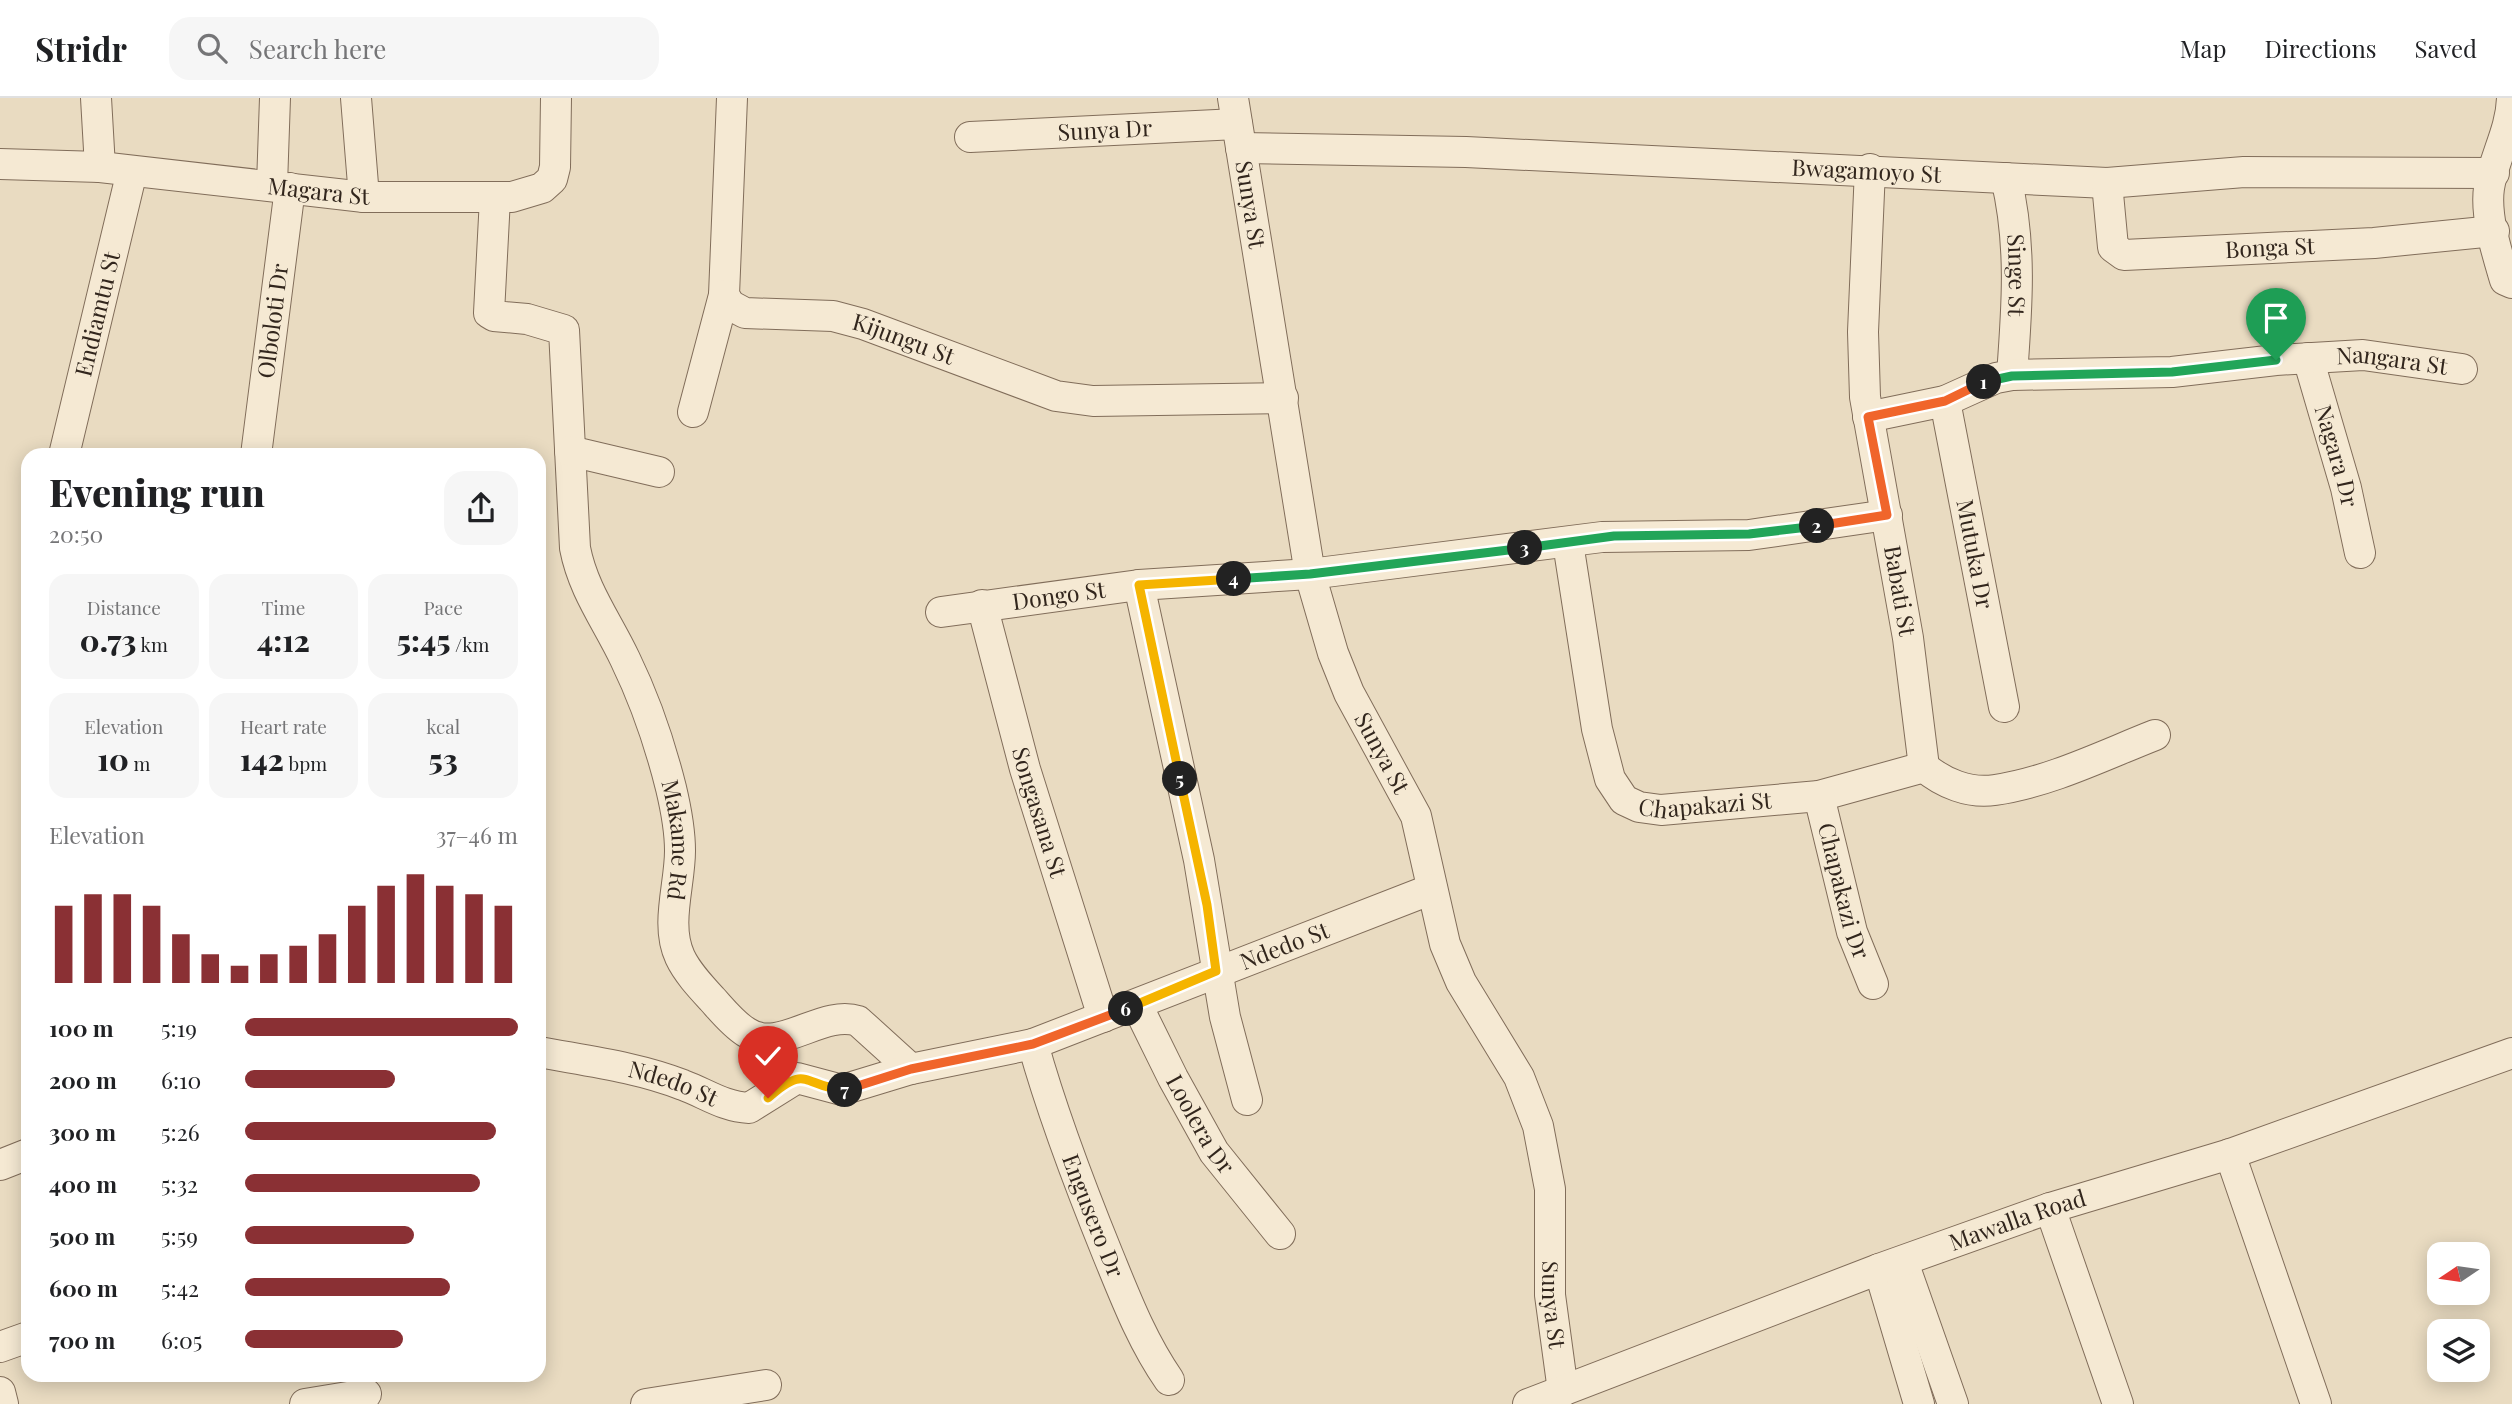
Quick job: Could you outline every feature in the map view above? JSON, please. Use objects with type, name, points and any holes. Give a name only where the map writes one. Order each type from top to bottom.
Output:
[{"type":"street","points":[[96,98],[100,167]]},
{"type":"street","name":"Olboloti Dr","points":[[257,448],[281,186],[275,98]]},
{"type":"street","points":[[356,98],[363,197]]},
{"type":"street","name":"Magara St","points":[[0,164],[100,167],[363,197],[495,198],[529,193],[542,188],[552,179],[555,167],[556,98]]},
{"type":"street","points":[[693,412],[724,295],[732,98]]},
{"type":"street","points":[[2512,98],[2510,122],[2489,198],[2505,280],[2512,283]]},
{"type":"street","name":"Bwagamoyo St","points":[[1237,123],[1466,152],[1596,160],[1870,169],[2107,183],[2244,172],[2494,173]]},
{"type":"street","name":"Sunya Dr","points":[[970,137],[1237,123]]},
{"type":"street","name":"Sunya St","points":[[1237,123],[1310,574],[1332,653],[1349,693],[1416,816],[1424,840],[1445,944],[1461,982],[1519,1077],[1538,1126],[1550,1189],[1550,1295],[1563,1391]]},
{"type":"street","name":"Babati St","points":[[1870,169],[1863,332],[1868,417],[1887,515],[1924,767]]},
{"type":"street","name":"Endiamtu St","points":[[66,448],[132,171]]},
{"type":"street","name":"Singe St","points":[[2006,178],[2015,218],[2018,260],[2012,376]]},
{"type":"street","name":"Bonga St","points":[[2107,183],[2113,247],[2124,255],[2374,243],[2494,232]]},
{"type":"street","points":[[495,198],[488,308],[494,316],[527,318],[564,330],[566,420],[570,451],[659,472]]},
{"type":"street","name":"Kijungu St","points":[[724,295],[730,305],[745,313],[833,316],[863,324],[1056,396],[1093,401],[1283,398]]},
{"type":"street","name":"Nangara St","points":[[1868,417],[1945,401],[1996,378],[2012,376],[2172,372],[2363,355],[2462,369]]},
{"type":"street","name":"Nagara Dr","points":[[2308,358],[2333,441],[2360,553]]},
{"type":"street","name":"Mutuka Dr","points":[[1945,401],[2004,707]]},
{"type":"street","name":"Makame Rd","points":[[570,451],[572,519],[579,570],[642,696],[678,816],[680,852],[674,916],[679,955],[707,993],[747,1033],[760,1039],[772,1039],[818,1023],[849,1018],[858,1021],[911,1069]]},
{"type":"street","name":"Dongo St","points":[[941,612],[1139,585],[1310,574],[1614,536],[1749,534],[1887,515]]},
{"type":"street","name":"Chapakazi St","points":[[1568,543],[1597,729],[1610,779],[1624,800],[1639,807],[1661,810],[1819,796],[1924,767]]},
{"type":"street","points":[[1139,585],[1199,860],[1230,1044],[1247,1100]]},
{"type":"street","name":"Songasana St","points":[[982,605],[1025,769],[1103,1017]]},
{"type":"street","points":[[1924,767],[1938,779],[1951,784],[1994,790],[2067,770],[2155,735]]},
{"type":"street","name":"Chapakazi Dr","points":[[1819,796],[1852,932],[1873,984]]},
{"type":"street","name":"Ndedo St","points":[[546,1053],[636,1070],[739,1107],[754,1106],[786,1082],[797,1078],[842,1090],[911,1069],[1033,1044],[1432,889]]},
{"type":"street","name":"Loolera Dr","points":[[1137,1005],[1214,1152],[1280,1234]]},
{"type":"street","name":"Engusero Dr","points":[[1033,1044],[1054,1117],[1082,1192],[1141,1335],[1169,1380]]},
{"type":"street","name":"Mawalla Road","points":[[1528,1404],[2050,1208],[2230,1154],[2512,1053]]},
{"type":"street","points":[[2230,1154],[2316,1404]]},
{"type":"street","points":[[0,1165],[21,1157]]},
{"type":"street","points":[[2050,1208],[2119,1404]]},
{"type":"street","points":[[1891,1266],[1919,1404]]},
{"type":"street","points":[[1891,1266],[1953,1404]]},
{"type":"street","points":[[0,1347],[21,1340]]},
{"type":"street","points":[[646,1404],[765,1385]]},
{"type":"street","points":[[304,1404],[365,1391]]},
{"type":"street","points":[[0,1392],[3,1404]]},
{"type":"route","points":[[768,1098],[792,1079],[802,1077],[842,1090],[859,1088],[911,1069],[1033,1044],[1137,1005],[1216,971],[1199,860],[1139,585],[1310,574],[1602,537],[1749,534],[1887,515],[1868,417],[1945,401],[1996,378],[2039,374],[2172,372],[2276,360]]}]
